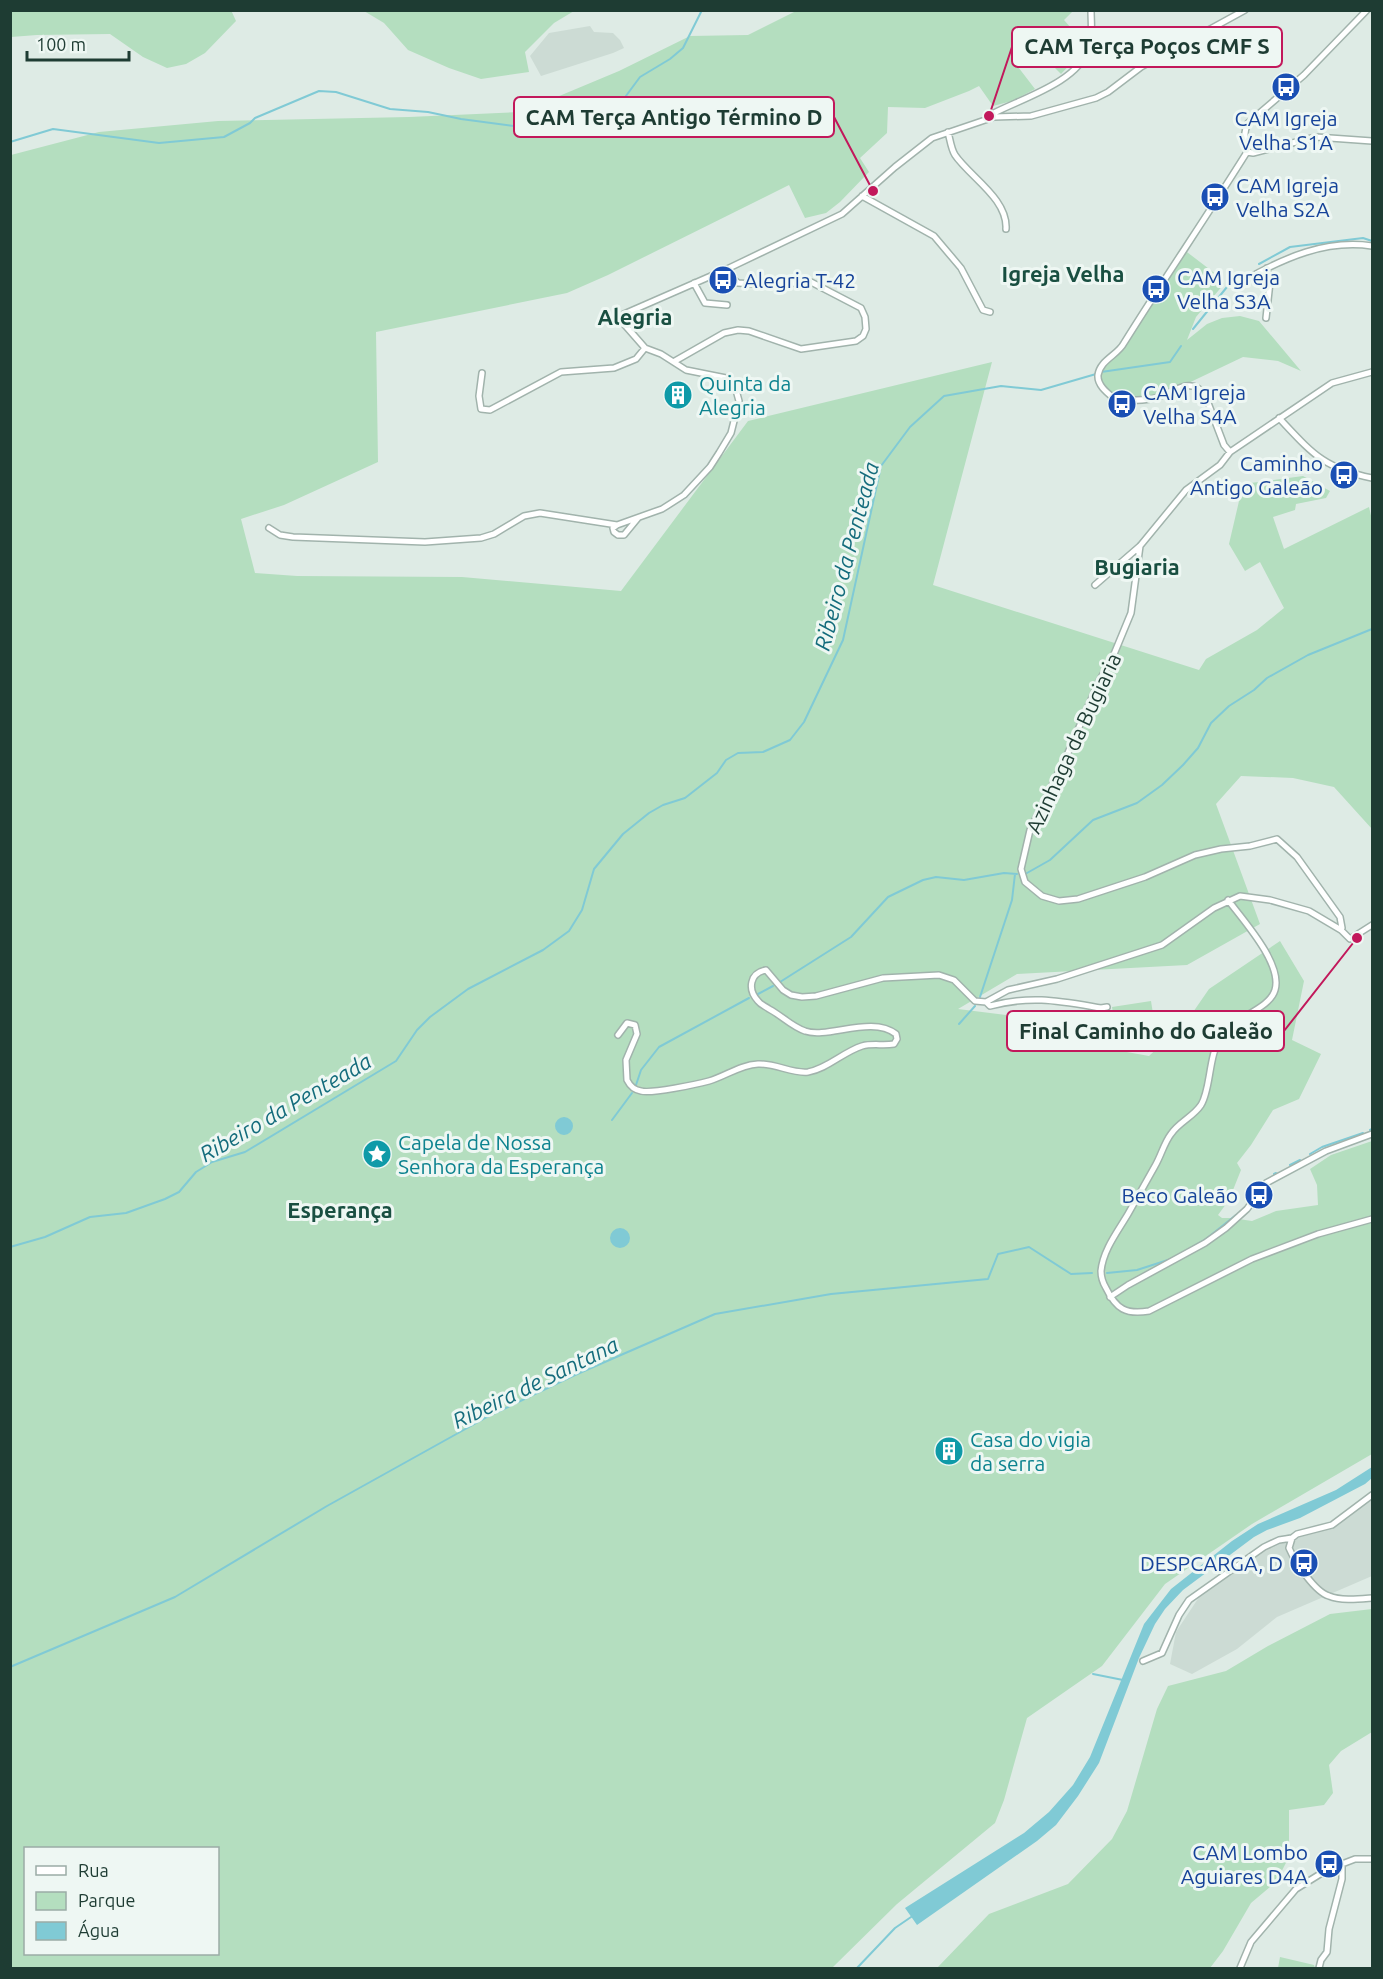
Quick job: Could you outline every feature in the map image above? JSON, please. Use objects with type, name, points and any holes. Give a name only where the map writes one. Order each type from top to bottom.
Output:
[{"type":"street","points":[[994,117],[994,113],[1065,78],[1077,67],[1088,51],[1091,41],[1091,10]]},
{"type":"street","points":[[269,528],[280,535],[293,537],[425,542],[481,538],[494,534],[524,516],[540,513],[617,525],[662,509],[684,495],[710,467],[731,433],[739,401],[736,390],[726,378],[686,370],[675,361],[645,348],[624,324],[622,319],[624,315],[842,214],[922,145],[948,132],[994,117],[1031,116],[1096,98],[1121,83],[1141,67],[1245,10]]},
{"type":"street","points":[[1247,152],[1245,128],[1248,123],[1304,75],[1367,10]]},
{"type":"street","points":[[948,132],[955,155],[994,196],[1003,213],[1006,228]]},
{"type":"street","points":[[1247,152],[1253,153],[1316,137],[1372,141]]},
{"type":"street","points":[[1230,452],[1224,445],[1205,395],[1196,386],[1183,386],[1150,399],[1116,400],[1104,390],[1098,374],[1103,364],[1121,349],[1176,259],[1247,152]]},
{"type":"street","points":[[862,196],[934,236],[961,268],[983,310],[990,312]]},
{"type":"street","points":[[1245,280],[1292,255],[1331,247],[1360,244],[1372,246]]},
{"type":"street","points":[[1266,268],[1270,282],[1266,318]]},
{"type":"street","points":[[675,361],[724,333],[738,330],[750,331],[801,349],[856,341],[863,336],[866,329],[865,317],[861,308],[817,284],[805,281],[767,285],[738,283],[727,269]]},
{"type":"street","points":[[694,283],[705,303],[727,305]]},
{"type":"street","points":[[482,373],[478,396],[482,409],[490,410],[561,372],[614,368],[636,359],[645,348]]},
{"type":"street","points":[[1095,585],[1140,546],[1186,490],[1220,465],[1230,452],[1332,384],[1372,372]]},
{"type":"street","points":[[1280,418],[1322,461],[1334,467],[1372,478]]},
{"type":"street","points":[[617,525],[614,532],[618,536],[624,535],[638,518]]},
{"type":"street","name":"Azinhaga da Bugiaria","points":[[1140,546],[1131,613],[1112,659],[1099,681],[1067,755],[1030,830],[1021,869],[1025,882],[1041,896],[1059,902],[1078,899],[1125,884],[1194,855],[1277,839],[1297,857],[1340,917],[1341,930]]},
{"type":"street","points":[[618,1035],[627,1023],[635,1025],[637,1034],[626,1060],[627,1080],[635,1089],[649,1091],[710,1081],[755,1064],[774,1065],[808,1072],[860,1047],[894,1044],[897,1039],[896,1034],[884,1027],[851,1028],[814,1033],[802,1030],[760,1004],[751,988],[754,974],[766,970],[783,990],[790,995],[802,997],[816,996],[883,978],[939,975],[954,980],[975,1001],[986,1002],[1008,990],[1057,979],[1162,945],[1228,900],[1240,896],[1250,896],[1309,911],[1341,930],[1350,939],[1372,925]]},
{"type":"street","points":[[1228,900],[1256,938],[1274,968],[1277,981],[1275,992],[1267,1002],[1228,1027],[1220,1037],[1211,1062],[1203,1103],[1171,1134],[1151,1174],[1109,1244],[1101,1270],[1102,1280],[1116,1305],[1126,1311],[1137,1313],[1149,1311],[1252,1259],[1318,1234],[1372,1219]]},
{"type":"street","points":[[986,1002],[990,1006],[1021,999],[1039,998],[1107,1007]]},
{"type":"street","points":[[1110,1297],[1205,1243],[1226,1228],[1248,1209],[1266,1183],[1326,1151],[1372,1134]]},
{"type":"street","points":[[1143,1661],[1162,1653],[1179,1614],[1189,1600],[1264,1547],[1279,1540],[1332,1525],[1372,1495]]},
{"type":"street","points":[[1292,1538],[1289,1548],[1292,1556],[1319,1591],[1329,1596],[1372,1599]]},
{"type":"street","points":[[1240,1968],[1251,1942],[1296,1889],[1325,1871],[1342,1864],[1355,1859],[1372,1859]]},
{"type":"street","points":[[1319,1968],[1327,1952],[1329,1929],[1342,1879],[1342,1864]]},
{"type":"shaded area","points":[[590,26],[594,32],[613,33],[624,48],[541,76],[530,56],[549,33]]},
{"type":"shaded area","points":[[1372,1498],[1372,1576],[1277,1617],[1237,1649],[1192,1674],[1170,1664],[1176,1632],[1205,1588],[1252,1551],[1286,1535],[1348,1518]]},
{"type":"green space","points":[[231,10],[236,21],[205,53],[186,64],[167,68],[143,57],[110,34],[11,37],[11,11]]},
{"type":"green space","points":[[364,11],[574,11],[554,23],[525,52],[529,72],[481,79],[408,50],[384,23]]},
{"type":"green space","points":[[796,11],[1073,11],[1064,20],[1085,44],[1079,55],[1061,74],[1036,49],[1015,63],[1035,89],[1012,101],[993,106],[979,86],[925,108],[888,107],[887,133],[860,158],[869,172],[826,213],[805,218],[789,185],[567,293],[376,332],[378,462],[284,505],[241,519],[255,573],[297,576],[462,577],[621,591],[748,421],[992,362],[933,585],[1199,670],[1206,659],[1257,630],[1284,608],[1260,562],[1245,571],[1229,544],[1243,484],[1303,476],[1330,491],[1326,498],[1296,504],[1295,510],[1273,517],[1284,549],[1369,507],[1372,520],[1372,829],[1334,787],[1293,778],[1241,776],[1216,804],[1260,924],[1187,965],[1017,974],[958,1009],[1085,1025],[1088,1045],[1149,1056],[1189,1018],[1209,989],[1280,941],[1304,981],[1292,1040],[1321,1054],[1299,1099],[1273,1110],[1237,1163],[1241,1170],[1229,1200],[1218,1215],[1222,1218],[1252,1221],[1276,1211],[1318,1205],[1317,1185],[1310,1169],[1331,1155],[1372,1141],[1372,1454],[1252,1524],[1165,1584],[1102,1666],[1027,1718],[1004,1800],[995,1823],[897,1904],[832,1968],[11,1968],[11,155],[99,132],[218,121],[521,112],[619,71],[690,36],[748,35]]},
{"type":"green space","points":[[1183,249],[1217,275],[1224,284],[1196,317],[1187,340],[1207,324],[1222,318],[1240,316],[1259,321],[1301,371],[1278,361],[1243,357],[1159,397],[1116,400],[1104,390],[1098,374],[1103,364],[1121,349]]},
{"type":"green space","points":[[1151,1001],[1154,1020],[1115,1026],[1112,1007]]},
{"type":"green space","points":[[1372,1609],[1372,1732],[1341,1751],[1329,1765],[1333,1793],[1324,1805],[1289,1810],[1289,1857],[1276,1882],[1251,1903],[1223,1951],[1210,1968],[937,1968],[989,1914],[1068,1884],[1112,1839],[1127,1811],[1157,1709],[1168,1686],[1226,1671],[1330,1614]]},
{"type":"green space","points":[[1280,1957],[1314,1965],[1315,1968],[1278,1968]]},
{"type":"water","points":[[560,1117],[568,1117],[573,1122],[571,1133],[560,1135],[555,1130],[555,1122]]},
{"type":"water","points":[[620,1228],[627,1231],[630,1238],[627,1245],[620,1248],[613,1245],[610,1238],[613,1231]]},
{"type":"water","points":[[1372,1467],[1372,1478],[1365,1484],[1300,1518],[1254,1537],[1183,1590],[1165,1609],[1155,1624],[1139,1658],[1099,1763],[1056,1825],[1037,1841],[917,1925],[905,1908],[1024,1833],[1049,1812],[1073,1785],[1090,1757],[1144,1624],[1171,1589],[1232,1541],[1258,1524],[1336,1490]]},
{"type":"waterway","points":[[10,142],[53,129],[159,143],[224,137],[255,118],[319,91],[336,92],[390,109],[428,112],[461,119],[544,130],[592,120],[620,104],[640,77],[670,59],[683,48],[702,10]]},
{"type":"waterway","name":"Ribeiro da Penteada","points":[[1259,264],[1290,247],[1363,238],[1372,241]]},
{"type":"waterway","name":"Ribeiro da Penteada","points":[[1193,329],[1231,282]]},
{"type":"waterway","name":"Ribeiro da Penteada","points":[[1101,372],[1170,362],[1181,346]]},
{"type":"waterway","name":"Ribeiro da Penteada","points":[[10,1247],[45,1237],[90,1217],[126,1213],[179,1192],[196,1172],[212,1162],[245,1152],[396,1061],[417,1030],[430,1017],[468,989],[543,950],[569,931],[582,910],[594,869],[623,834],[649,813],[663,805],[685,798],[717,773],[726,760],[738,753],[763,752],[790,740],[804,722],[843,640],[881,466],[910,427],[944,396],[1001,386],[1041,390],[1096,374]]},
{"type":"waterway","name":"Ribeiro da Penteada","points":[[1027,873],[1050,860],[1093,820],[1137,803],[1162,785],[1198,748],[1211,723],[1229,706],[1254,690],[1267,678],[1308,655],[1372,629]]},
{"type":"waterway","name":"Ribeiro da Penteada","points":[[780,982],[851,937],[888,897],[923,880],[936,877],[964,880],[1004,873],[1017,874]]},
{"type":"waterway","name":"Ribeiro da Penteada","points":[[980,997],[1012,900],[1015,874]]},
{"type":"waterway","name":"Ribeiro da Penteada","points":[[758,994],[773,986]]},
{"type":"waterway","name":"Ribeiro da Penteada","points":[[636,1085],[641,1070],[659,1047],[749,998]]},
{"type":"waterway","name":"Ribeiro da Penteada","points":[[959,1024],[975,1006]]},
{"type":"waterway","name":"Ribeiro da Penteada","points":[[612,1120],[632,1093]]},
{"type":"waterway","name":"Ribeira de Santana","points":[[1310,1154],[1322,1147],[1363,1133]]},
{"type":"waterway","name":"Ribeira de Santana","points":[[1290,1165],[1300,1160]]},
{"type":"waterway","name":"Ribeira de Santana","points":[[1192,1247],[1236,1215]]},
{"type":"waterway","name":"Ribeira de Santana","points":[[10,1667],[175,1597],[327,1506],[487,1417],[575,1375],[715,1314],[831,1294],[988,1279],[998,1254],[1029,1247],[1071,1274],[1092,1273]]},
{"type":"waterway","name":"Ribeira de Santana","points":[[1107,1273],[1137,1270],[1171,1259]]},
{"type":"waterway","points":[[1093,1674],[1123,1680]]},
{"type":"waterway","points":[[857,1968],[895,1928],[914,1915]]},
{"type":"place","name":"CAM Igreja Velha S1A","points":[[1286,87]]},
{"type":"place","name":"CAM Terça Poços CMF S","points":[[989,116]]},
{"type":"place","name":"CAM Terça Antigo Término D","points":[[873,191]]},
{"type":"place","name":"CAM Igreja Velha S2A","points":[[1215,197]]},
{"type":"place","name":"Alegria T-42","points":[[723,280]]},
{"type":"place","name":"CAM Igreja Velha S3A","points":[[1156,289]]},
{"type":"place","name":"Quinta da Alegria","points":[[678,395]]},
{"type":"place","name":"CAM Igreja Velha S4A","points":[[1122,404]]},
{"type":"place","name":"Caminho Antigo Galeão","points":[[1344,475]]},
{"type":"place","name":"Final Caminho do Galeão","points":[[1357,938]]},
{"type":"place","name":"Capela de Nossa Senhora da Esperança","points":[[377,1154]]},
{"type":"place","name":"Beco Galeão","points":[[1259,1195]]},
{"type":"place","name":"Casa do vigia da serra","points":[[949,1451]]},
{"type":"place","name":"DESPCARGA, D","points":[[1304,1563]]},
{"type":"place","name":"CAM Lombo Aguiares D4A","points":[[1329,1864]]},
{"type":"district","name":"Igreja Velha","points":[[1063,273]]},
{"type":"district","name":"Alegria","points":[[635,316]]},
{"type":"district","name":"Bugiaria","points":[[1137,566]]},
{"type":"district","name":"Esperança","points":[[340,1209]]}]
